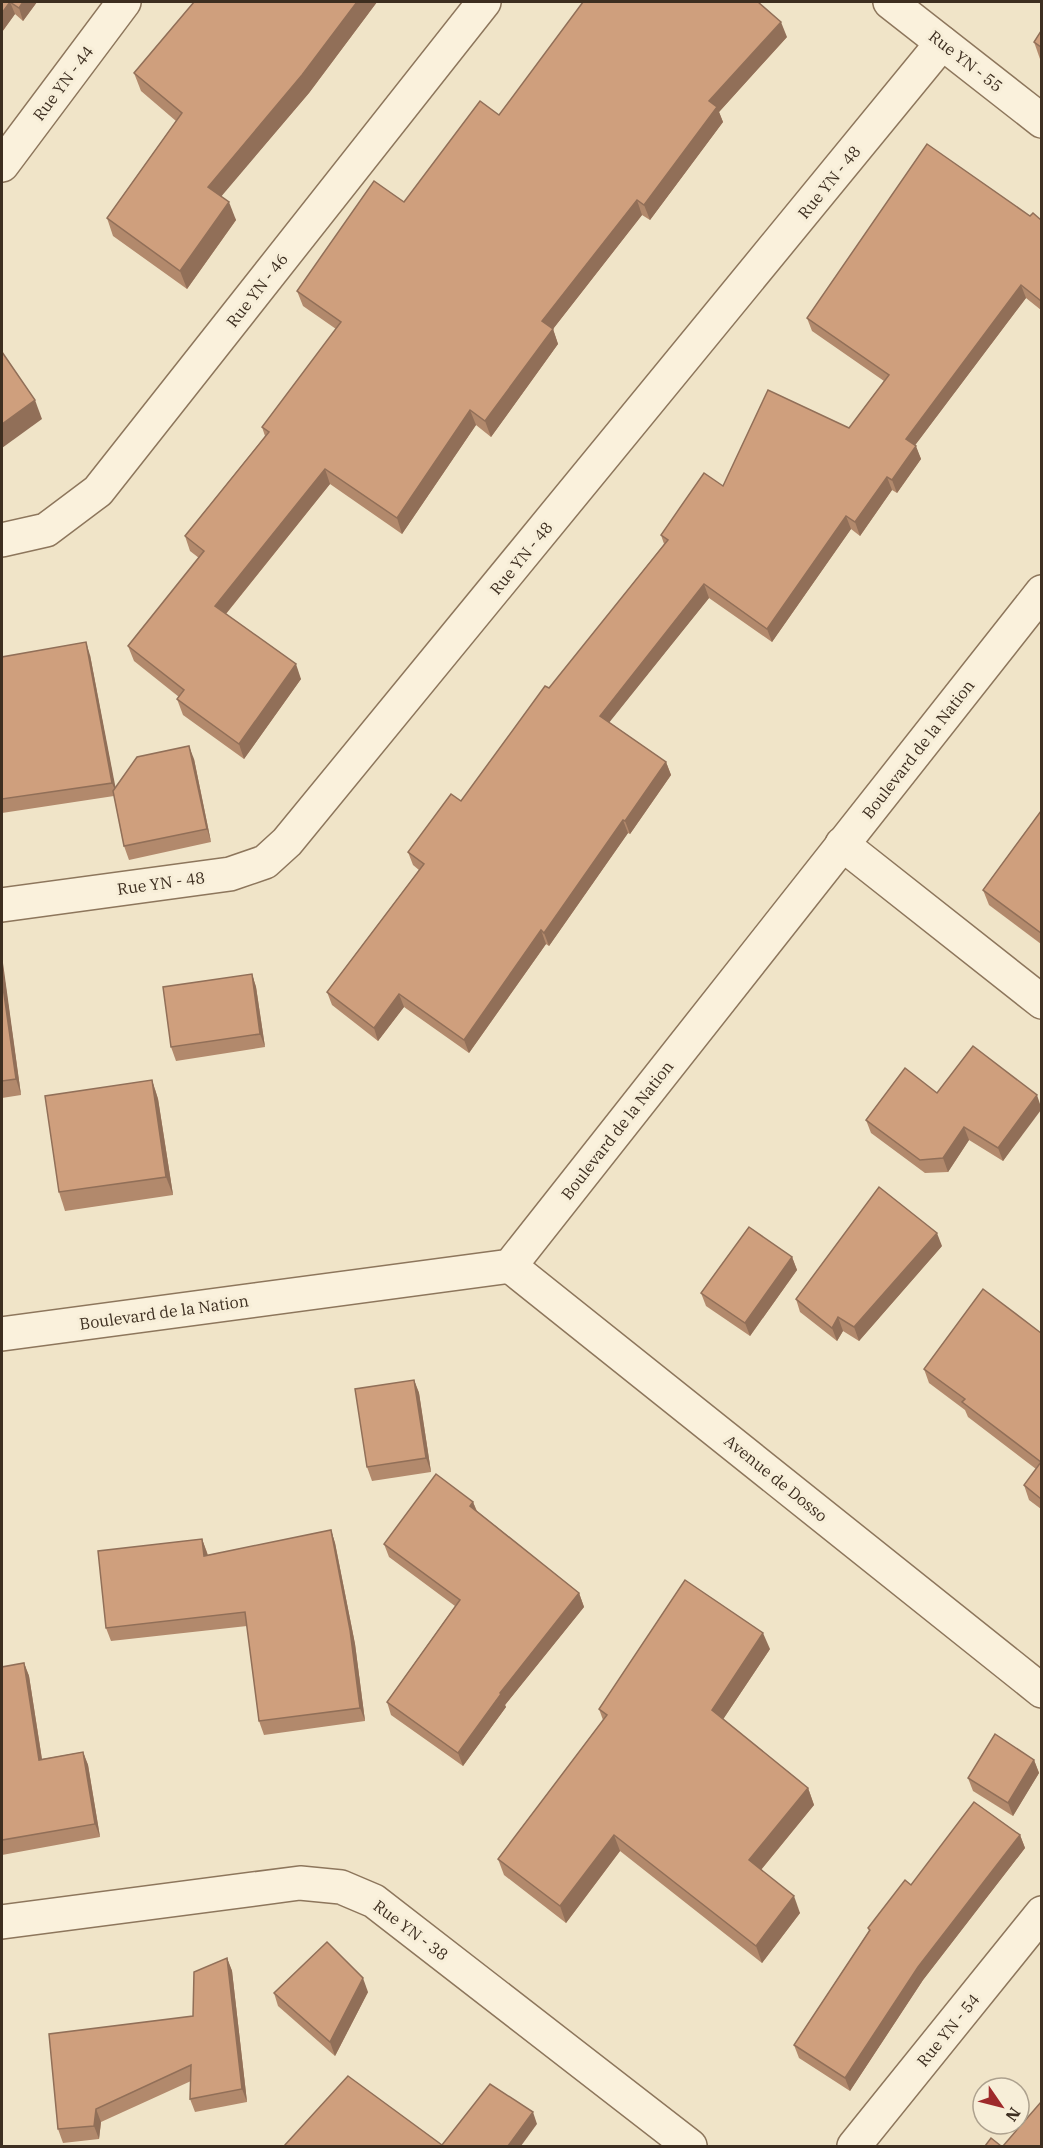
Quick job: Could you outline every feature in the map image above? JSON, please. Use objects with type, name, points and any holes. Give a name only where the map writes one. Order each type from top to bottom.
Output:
[{"type":"street","name":"Rue YN - 44","points":[[2,165],[124,2]]},
{"type":"street","name":"Rue YN - 46","points":[[2,540],[46,530],[98,491],[484,2]]},
{"type":"street","name":"Rue YN - 55","points":[[890,2],[1041,121]]},
{"type":"street","name":"Rue YN - 48","points":[[2,905],[230,874],[265,862],[287,842],[942,43]]},
{"type":"street","name":"Boulevard de la Nation","points":[[2,1334],[510,1266],[1041,592]]},
{"type":"street","points":[[842,844],[1041,1002]]},
{"type":"street","name":"Avenue de Dosso","points":[[510,1266],[1041,1691]]},
{"type":"street","name":"Rue YN - 38","points":[[2,1922],[300,1883],[341,1887],[374,1901],[690,2146]]},
{"type":"street","name":"Rue YN - 54","points":[[854,2146],[1041,1913]]},
{"type":"building","points":[[2,2],[10,2],[2,13]]},
{"type":"building","points":[[10,2],[23,2],[19,8]]},
{"type":"building","points":[[194,2],[357,2],[302,75],[208,187],[229,202],[180,271],[107,218],[182,113],[134,73]]},
{"type":"building","points":[[583,2],[758,2],[781,22],[709,101],[717,107],[644,205],[637,200],[542,321],[553,329],[485,421],[470,410],[397,518],[325,469],[215,606],[296,664],[239,744],[177,699],[184,690],[128,646],[204,551],[185,536],[269,432],[262,427],[341,322],[297,291],[374,181],[404,202],[480,101],[499,115]]},
{"type":"building","points":[[1041,31],[1041,47],[1034,42]]},
{"type":"building","points":[[927,144],[1030,216],[1033,213],[1041,220],[1041,301],[1021,285],[906,439],[916,446],[892,480],[887,477],[855,522],[846,516],[767,629],[704,584],[600,716],[666,762],[544,933],[541,930],[464,1040],[399,994],[374,1028],[327,992],[424,864],[408,852],[451,794],[461,801],[545,686],[549,688],[668,540],[661,535],[704,473],[723,486],[768,390],[849,428],[889,375],[807,318]]},
{"type":"building","points":[[2,352],[35,400],[2,424]]},
{"type":"building","points":[[86,642],[112,783],[2,799],[2,657]]},
{"type":"building","points":[[189,746],[207,829],[124,846],[113,791],[137,757]]},
{"type":"building","points":[[1041,811],[1041,933],[983,890]]},
{"type":"building","points":[[252,974],[260,1034],[171,1047],[163,987]]},
{"type":"building","points":[[2,980],[16,1079],[2,1081]]},
{"type":"building","points":[[973,1046],[1037,1095],[998,1148],[964,1127],[943,1158],[920,1160],[866,1120],[905,1068],[937,1093]]},
{"type":"building","points":[[152,1080],[166,1177],[59,1192],[45,1096]]},
{"type":"building","points":[[879,1187],[937,1233],[854,1327],[838,1317],[832,1328],[796,1299]]},
{"type":"building","points":[[749,1227],[792,1257],[745,1323],[701,1293]]},
{"type":"building","points":[[983,1289],[1041,1333],[1041,1462],[962,1402],[965,1399],[924,1369]]},
{"type":"building","points":[[414,1380],[426,1458],[367,1467],[355,1389]]},
{"type":"building","points":[[1041,1462],[1041,1499],[1024,1485]]},
{"type":"building","points":[[436,1474],[473,1502],[470,1506],[579,1593],[500,1693],[458,1753],[387,1702],[460,1600],[384,1544]]},
{"type":"building","points":[[331,1530],[350,1630],[360,1708],[259,1721],[245,1612],[106,1628],[98,1551],[202,1539],[204,1556]]},
{"type":"building","points":[[685,1580],[763,1633],[712,1710],[808,1788],[749,1860],[794,1896],[756,1946],[614,1835],[560,1906],[498,1859],[607,1715],[599,1709]]},
{"type":"building","points":[[24,1663],[39,1760],[83,1752],[95,1824],[2,1840],[2,1667]]},
{"type":"building","points":[[995,1734],[1034,1760],[1008,1803],[968,1778]]},
{"type":"building","points":[[974,1802],[1020,1835],[918,1967],[845,2078],[794,2045],[870,1930],[868,1928],[905,1880],[911,1885]]},
{"type":"building","points":[[327,1942],[363,1978],[330,2042],[274,1993]]},
{"type":"building","points":[[227,1958],[242,2089],[190,2099],[191,2065],[96,2109],[94,2126],[58,2129],[49,2034],[193,2016],[194,1972]]},
{"type":"building","points":[[348,2076],[442,2145],[490,2084],[533,2112],[508,2146],[284,2146]]},
{"type":"building","points":[[1041,2102],[1041,2146],[1003,2146],[1012,2136],[1031,2136],[1031,2114]]},
{"type":"building","points":[[991,2138],[1001,2146],[985,2146]]}]
